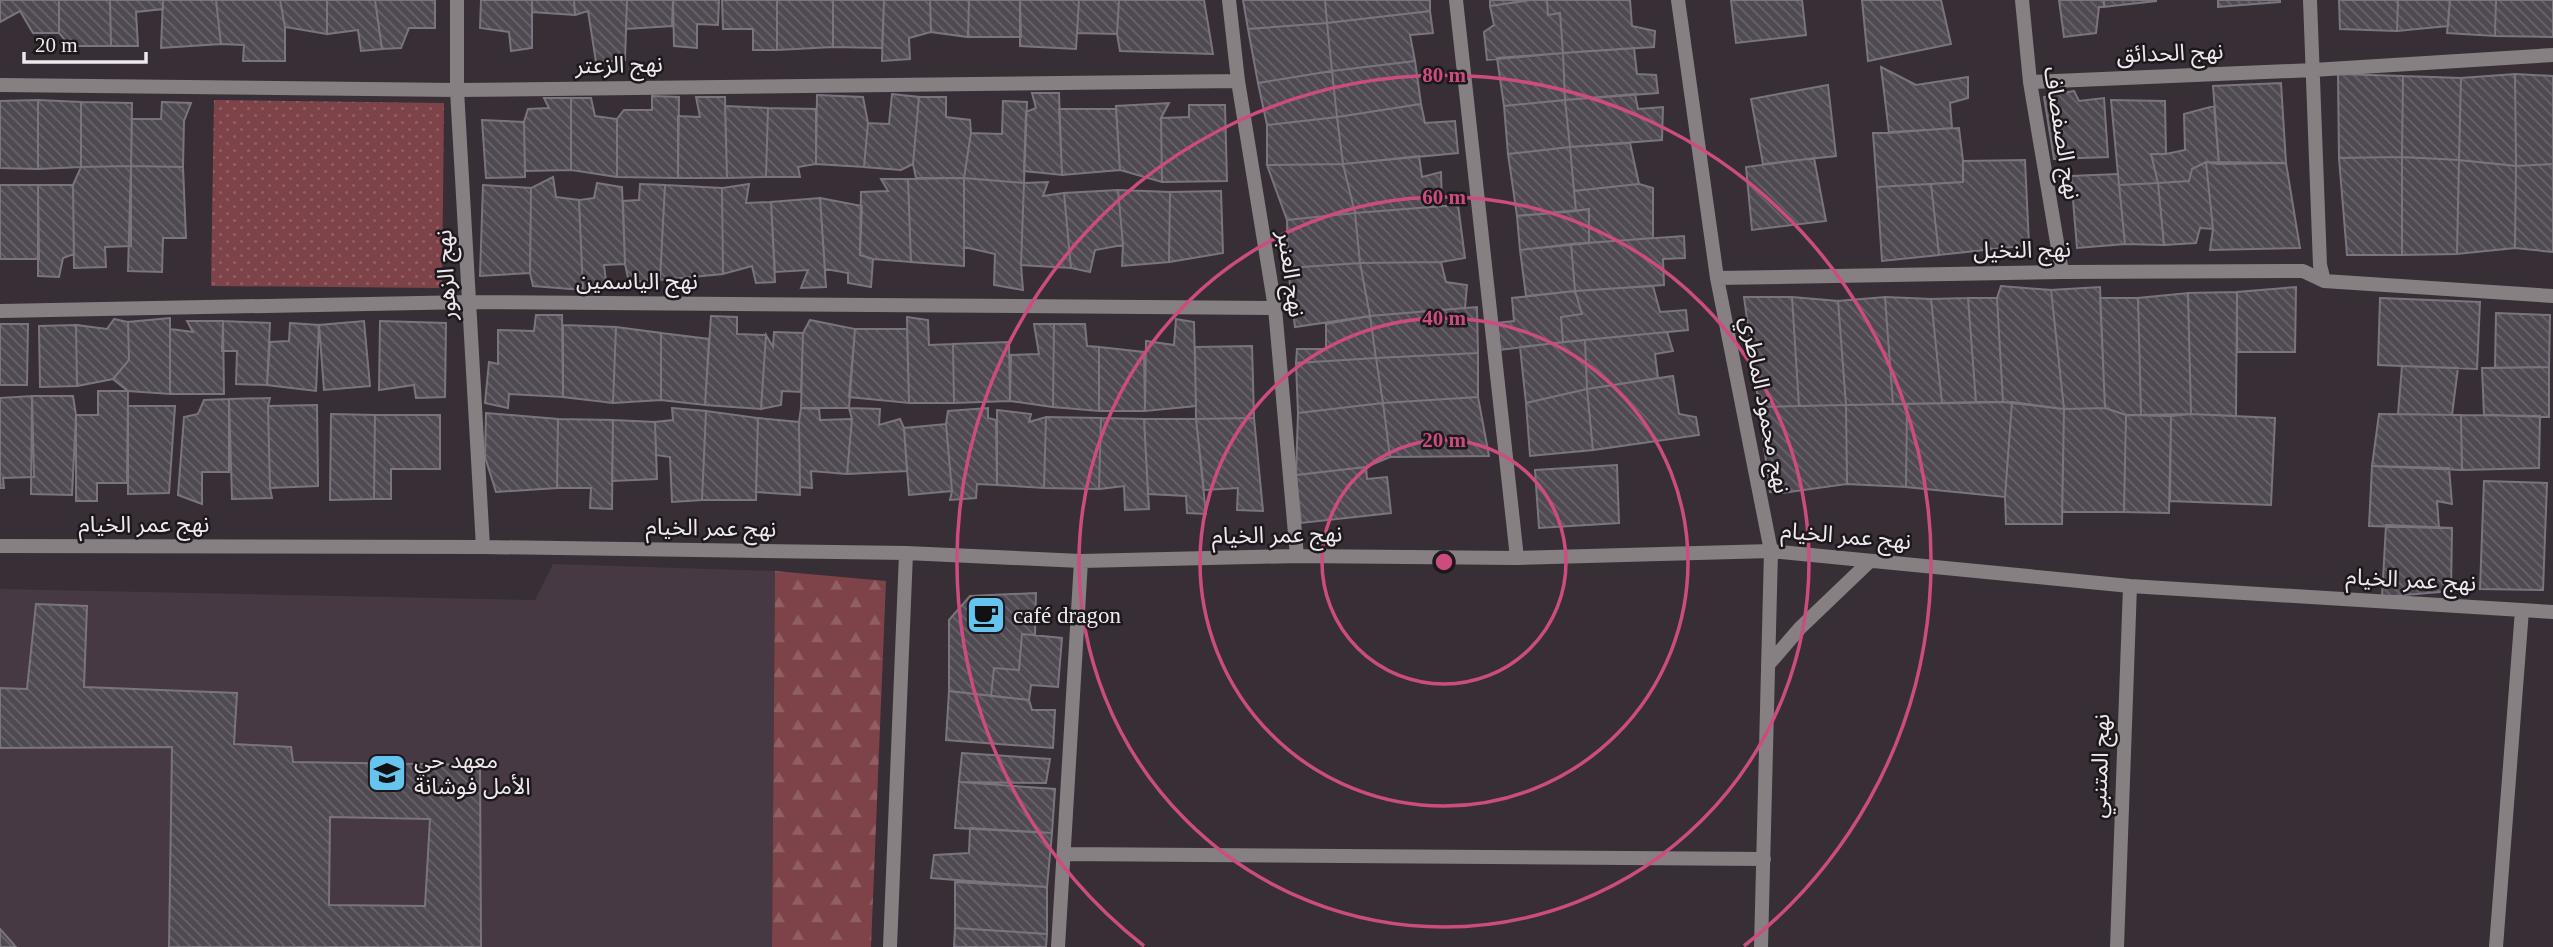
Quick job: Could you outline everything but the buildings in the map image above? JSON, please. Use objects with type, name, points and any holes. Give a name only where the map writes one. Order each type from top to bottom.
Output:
[{"type":"street","name":"نهج الزهور","points":[[457,0],[457,90],[483,547]]},
{"type":"street","name":"نهج العنبر","points":[[1229,0],[1238,81],[1275,308],[1297,556]]},
{"type":"street","points":[[1456,0],[1517,558]]},
{"type":"street","name":"نهج محمود الماطري","points":[[1678,0],[1717,278],[1770,551],[1761,947]]},
{"type":"street","name":"نهج الصفصاف","points":[[2022,0],[2029,82],[2062,272]]},
{"type":"street","points":[[2309,0],[2320,265],[2324,281]]},
{"type":"street","name":"نهج الحدائق","points":[[2029,82],[2313,70],[2553,55]]},
{"type":"street","name":"نهج الزعتر","points":[[0,85],[457,90],[1238,81]]},
{"type":"street","name":"نهج النخيل","points":[[1717,278],[2303,271],[2324,281],[2553,296]]},
{"type":"street","name":"نهج الياسمين","points":[[0,311],[470,302],[1275,308]]},
{"type":"street","name":"نهج عمر الخيام","points":[[0,546],[483,547],[906,553],[1081,561],[1297,556],[1517,558],[1770,551],[2130,586],[2553,612]]},
{"type":"street","points":[[890,947],[906,553]]},
{"type":"street","points":[[1058,947],[1081,561]]},
{"type":"street","points":[[1768,665],[1800,628],[1870,561]]},
{"type":"street","name":"نهج المتنبي","points":[[2117,947],[2130,586]]},
{"type":"street","points":[[2496,947],[2522,610]]},
{"type":"street","points":[[1064,854],[1764,859]]},
{"type":"shaded area","name":"معهد حي الأمل فوشانة","points":[[553,564],[775,571],[772,947],[0,947],[0,589],[535,600]]},
{"type":"green space","points":[[214,100],[444,103],[442,288],[211,286]]},
{"type":"green space","points":[[775,571],[886,581],[871,947],[772,947]]},
{"type":"place","name":"café dragon","points":[[986,615]]},
{"type":"place","name":"معهد حي الأمل فوشانة","points":[[387,773]]}]
